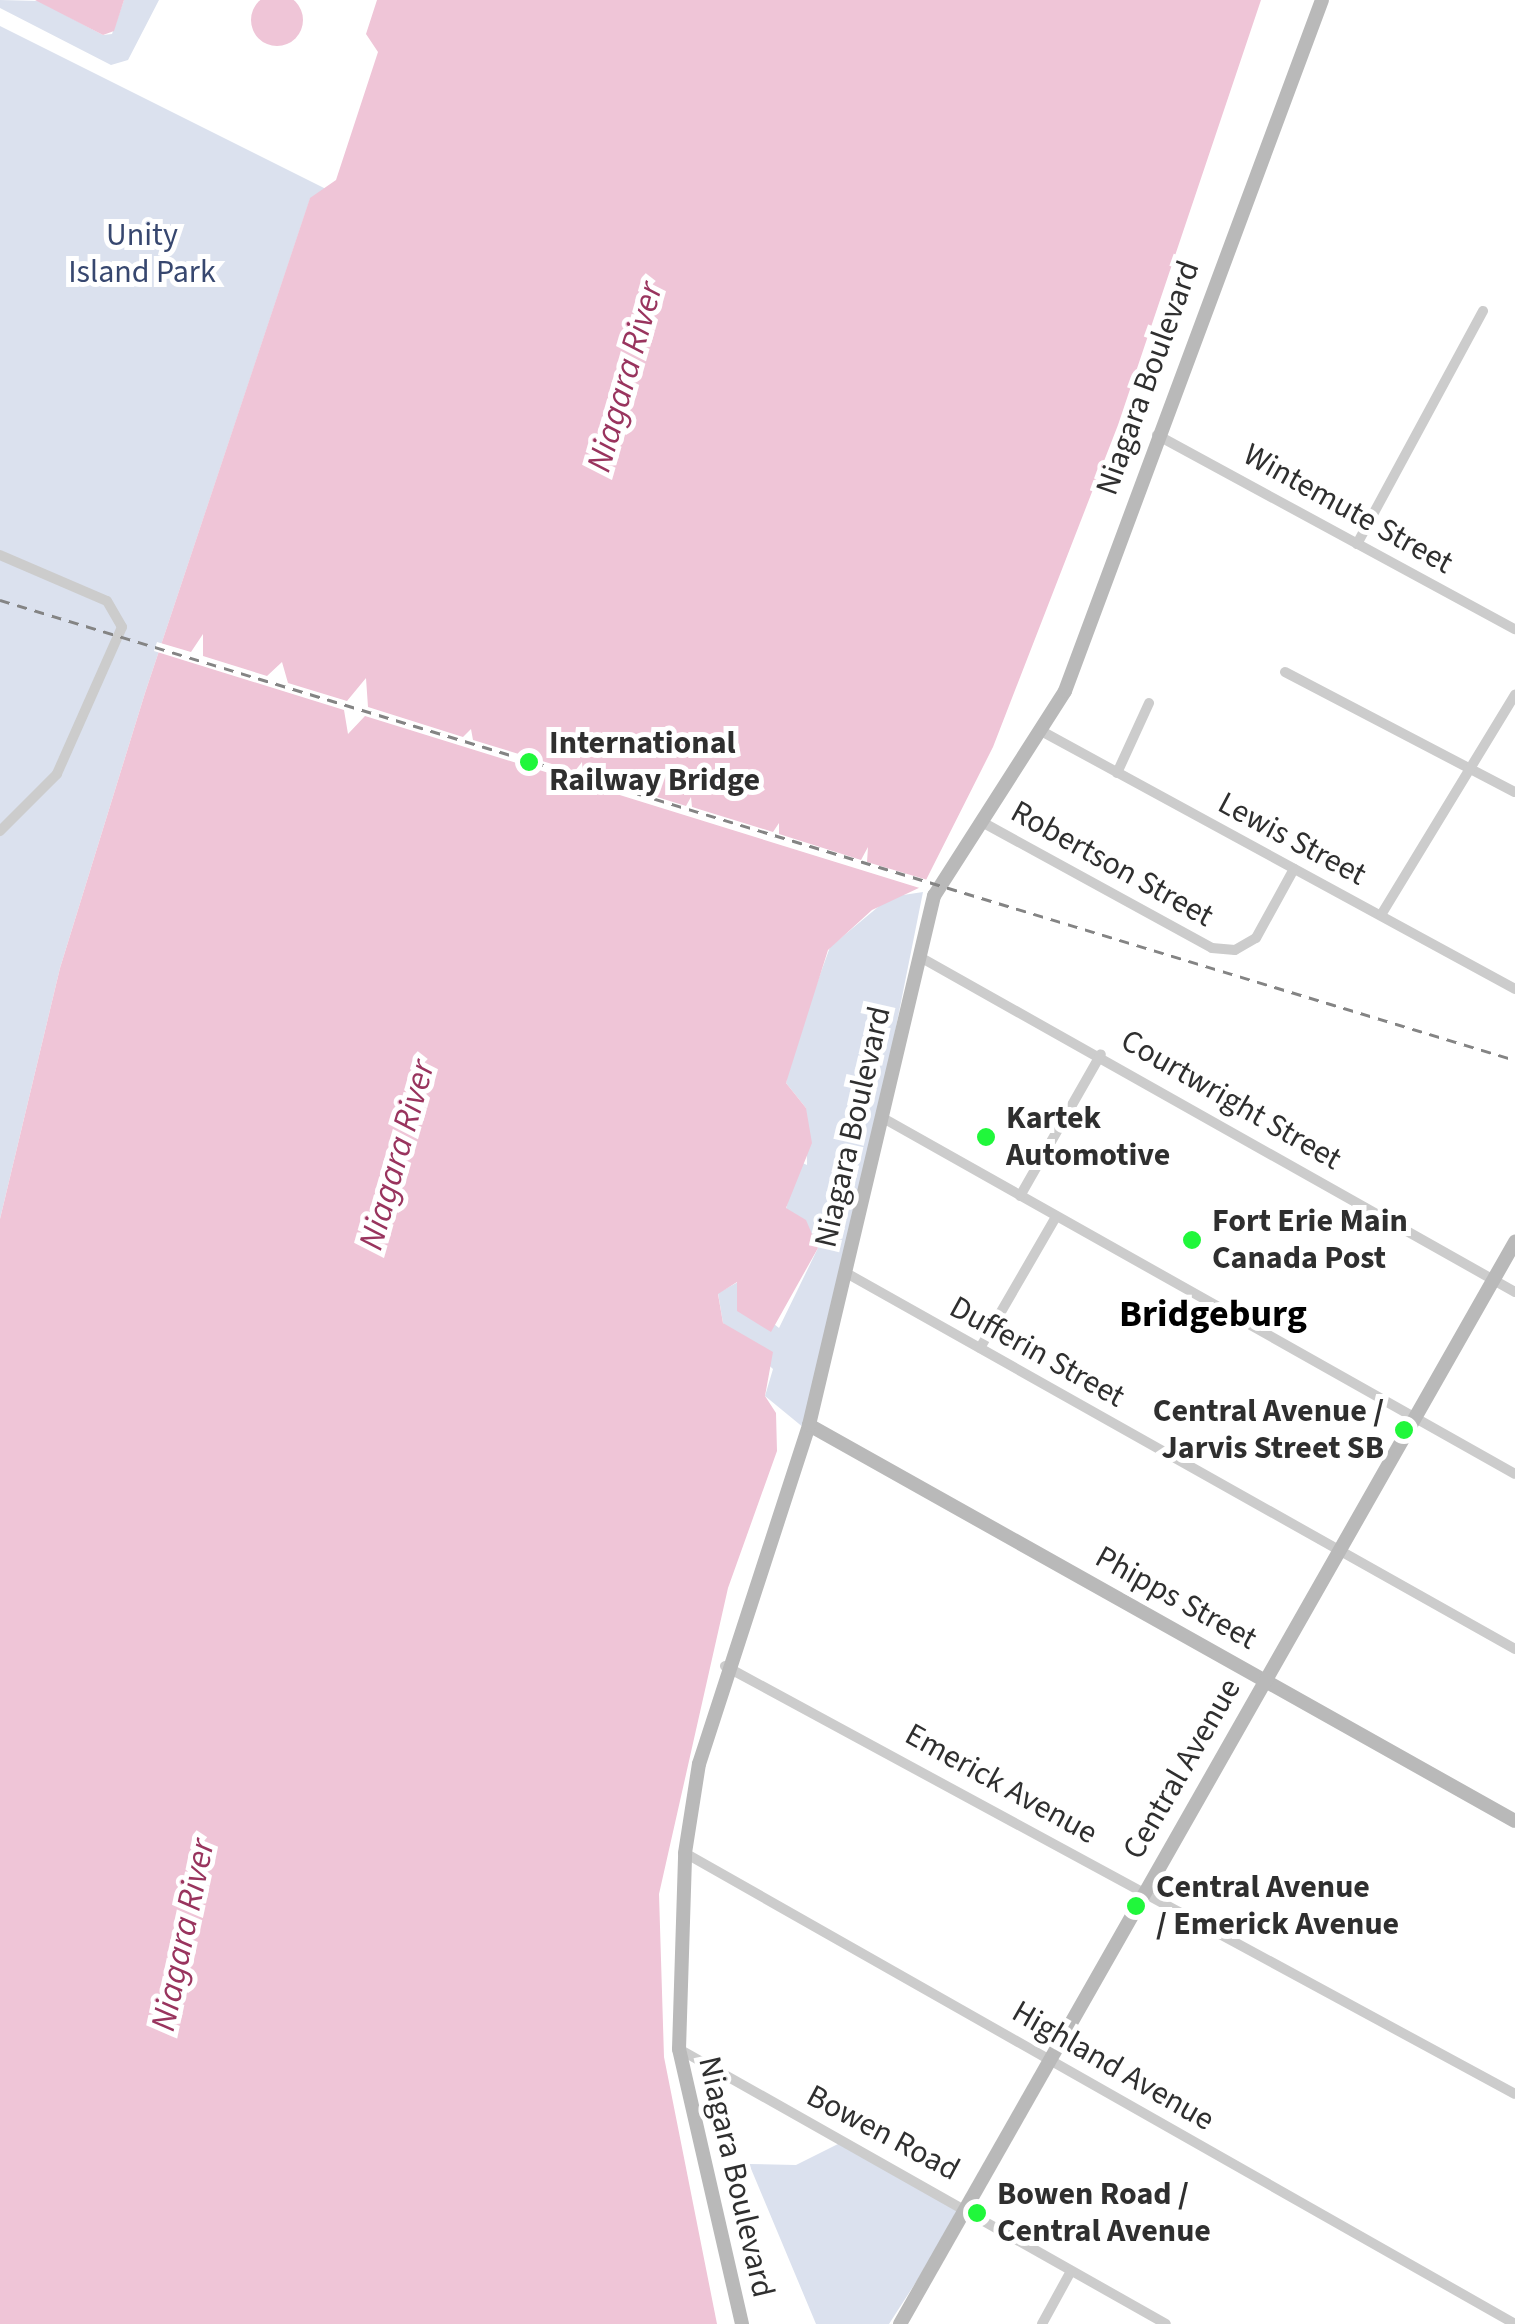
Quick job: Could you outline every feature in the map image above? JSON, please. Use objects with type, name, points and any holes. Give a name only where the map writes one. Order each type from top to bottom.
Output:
[{"type":"main road","name":"Niagara Boulevard","points":[[742,2324],[679,2049],[685,1853],[724,1666],[810,1426],[942,876],[1045,732],[1322,0]]},
{"type":"main road","name":"Central Avenue","points":[[900,2324],[969,2208],[1411,1416],[1515,1242]]},
{"type":"main road","name":"Phipps Street","points":[[810,1426],[1515,1821]]},
{"type":"street","points":[[1357,544],[1482,311]]},
{"type":"street","name":"Wintemute Street","points":[[1157,434],[1515,629]]},
{"type":"street","points":[[0,555],[107,601],[122,627],[58,774],[0,831]]},
{"type":"street","points":[[1284,672],[1515,792]]},
{"type":"street","points":[[1381,915],[1474,770],[1515,695]]},
{"type":"street","points":[[1117,773],[1149,703]]},
{"type":"street","name":"Lewis Street","points":[[1045,732],[1515,989]]},
{"type":"street","name":"Robertson Street","points":[[982,822],[1212,948],[1235,950],[1256,938],[1294,868]]},
{"type":"street","name":"Courtwright Street","points":[[920,957],[1101,1054],[1515,1292]]},
{"type":"street","points":[[1020,1196],[1101,1054]]},
{"type":"street","points":[[884,1118],[1515,1474]]},
{"type":"street","points":[[980,1348],[1056,1217]]},
{"type":"street","name":"Dufferin Street","points":[[848,1274],[1515,1649]]},
{"type":"street","name":"Emerick Avenue","points":[[724,1666],[1515,2094]]},
{"type":"street","name":"Highland Avenue","points":[[685,1853],[1515,2324]]},
{"type":"street","name":"Bowen Road","points":[[679,2049],[969,2208],[1166,2324]]},
{"type":"street","points":[[1042,2324],[1071,2271]]},
{"type":"green space","points":[[0,0],[39,1],[103,35],[112,34],[124,0],[159,0],[128,60],[111,65],[0,8]]},
{"type":"green space","name":"Unity Island Park","points":[[0,26],[330,191],[310,199],[145,693],[60,968],[0,1219]]},
{"type":"green space","points":[[923,892],[886,1077],[804,1428],[765,1396],[773,1369],[723,1323],[718,1293],[738,1282],[739,1296],[779,1328],[818,1248],[786,1209],[798,1161],[807,1165],[806,1108],[786,1083],[790,1058],[830,947],[890,897]]},
{"type":"green space","points":[[842,2142],[961,2212],[889,2324],[816,2324],[749,2164],[796,2165]]},
{"type":"water","points":[[277,-6],[295,2],[303,20],[295,38],[277,46],[259,38],[251,20],[259,2]]},
{"type":"water","points":[[35,0],[124,0],[114,31],[103,35]]},
{"type":"water","name":"Niagara River","points":[[377,0],[1261,0],[1118,425],[993,747],[923,886],[872,910],[828,950],[786,1083],[806,1108],[812,1143],[786,1208],[806,1220],[818,1248],[771,1332],[737,1311],[737,1282],[718,1294],[723,1323],[773,1352],[765,1396],[776,1413],[777,1451],[728,1588],[659,1894],[664,2057],[717,2324],[0,2324],[0,1219],[60,968],[145,693],[310,198],[336,180],[378,52],[366,34]]},
{"type":"pier","name":"International Railway Bridge","points":[[203,634],[203,656],[267,676],[282,662],[288,683],[347,701],[366,678],[368,707],[463,737],[471,729],[473,740],[575,771],[582,762],[583,774],[686,806],[691,797],[692,807],[773,832],[779,823],[779,834],[861,860],[868,847],[867,862],[931,881],[926,890],[365,716],[348,734],[344,710],[154,651],[157,642],[191,652]]},
{"type":"railway","points":[[0,600],[1515,1060]]},
{"type":"place","name":"International Railway Bridge","points":[[529,762]]},
{"type":"place","name":"Kartek Automotive","points":[[986,1137]]},
{"type":"place","name":"Fort Erie Main Canada Post","points":[[1192,1240]]},
{"type":"place","name":"Central Avenue / Jarvis Street SB","points":[[1404,1430]]},
{"type":"place","name":"Central Avenue / Emerick Avenue","points":[[1136,1906]]},
{"type":"place","name":"Bowen Road / Central Avenue","points":[[977,2213]]},
{"type":"district","name":"Bridgeburg","points":[[1213,1315]]}]
